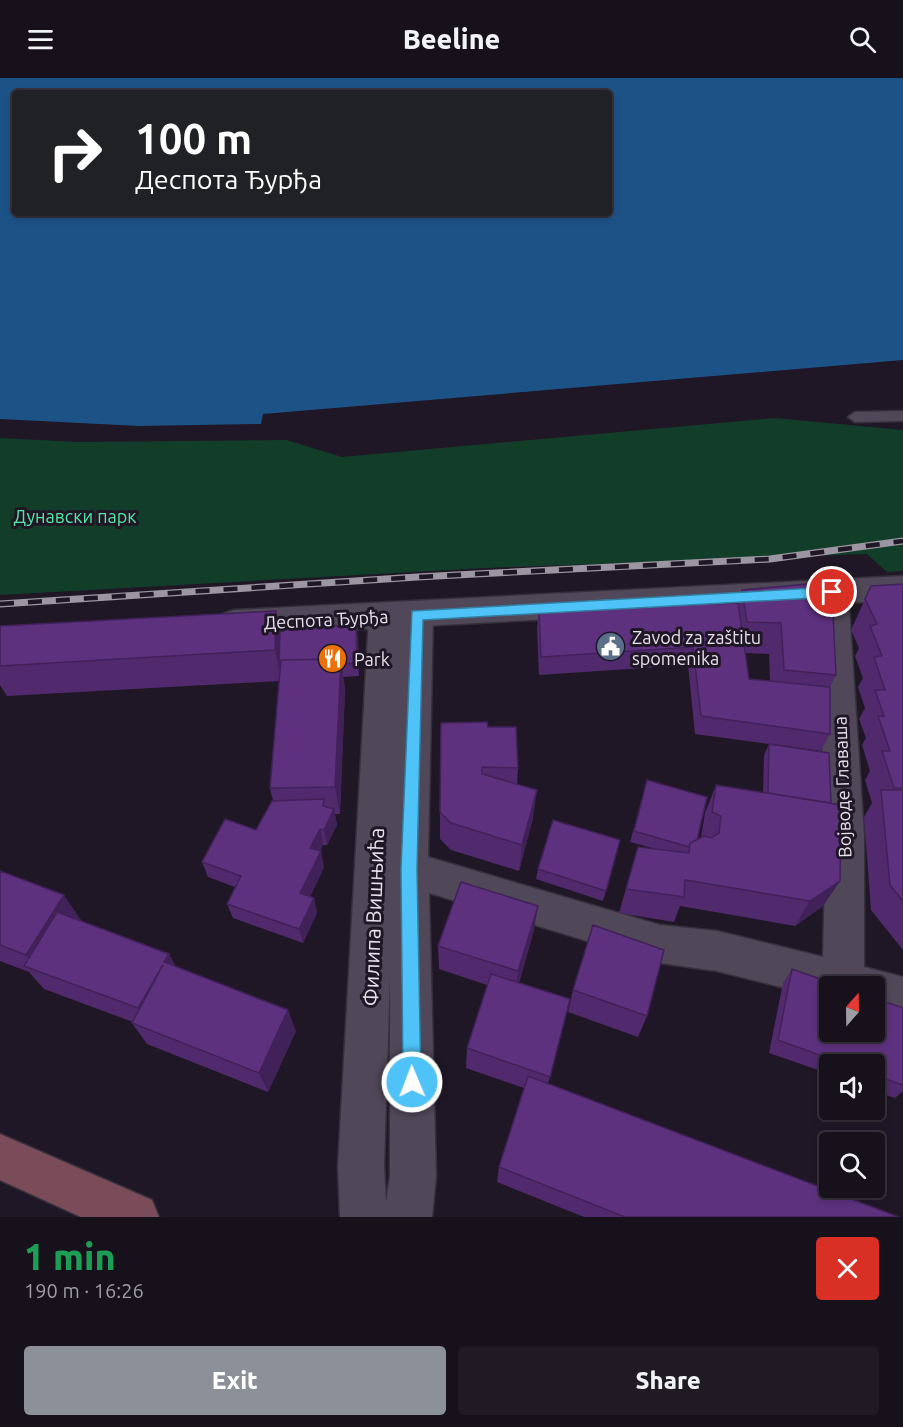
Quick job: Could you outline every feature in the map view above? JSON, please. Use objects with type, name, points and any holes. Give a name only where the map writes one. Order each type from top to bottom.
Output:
[{"type":"main road","points":[[0,1157],[135,1217]]},
{"type":"street","name":"Деспота Ђурђа","points":[[210,624],[401,616],[903,588]]},
{"type":"street","name":"Војводе Главаша","points":[[832,592],[845,836],[859,976]]},
{"type":"street","name":"Филипа Вишњића","points":[[364,1217],[361,1166],[392,866],[401,616]]},
{"type":"street","name":"Филипа Вишњића","points":[[392,866],[413,1176],[408,1217]]},
{"type":"street","points":[[392,866],[660,944],[717,951],[819,976]]},
{"type":"street","points":[[885,993],[903,998]]},
{"type":"lane","points":[[855,417],[903,416]]},
{"type":"green space","name":"Дунавски парк","points":[[774,418],[903,430],[903,571],[887,572],[867,554],[485,568],[0,595],[0,438],[78,442],[286,440],[342,457]]},
{"type":"water","points":[[0,78],[903,78],[903,360],[263,414],[261,424],[139,426],[0,419]]},
{"type":"building","points":[[818,583],[832,593],[836,675],[784,670],[781,623],[747,622],[742,590]]},
{"type":"building","points":[[903,584],[903,788],[894,788],[882,751],[890,751],[878,716],[884,716],[875,690],[885,690],[874,657],[882,656],[870,626],[877,624],[865,599],[871,586]]},
{"type":"building","points":[[738,603],[749,679],[830,687],[830,734],[701,716],[693,647],[541,657],[539,609]]},
{"type":"building","points":[[276,611],[275,650],[0,666],[0,626]]},
{"type":"building","points":[[356,625],[357,663],[342,664],[341,659],[281,660],[279,668],[280,629]]},
{"type":"building","points":[[341,659],[335,787],[270,788],[281,660]]},
{"type":"building","points":[[487,722],[488,727],[516,727],[518,768],[482,767],[482,774],[537,790],[522,845],[451,823],[440,812],[441,723]]},
{"type":"building","points":[[769,744],[829,753],[831,803],[768,793]]},
{"type":"building","points":[[647,780],[707,797],[697,840],[690,843],[689,847],[634,831]]},
{"type":"building","points":[[716,785],[841,805],[840,881],[810,901],[685,880],[684,897],[626,889],[638,847],[689,853],[690,843],[704,836],[711,838],[719,833],[721,816],[712,812]]},
{"type":"building","points":[[881,790],[903,790],[903,901],[890,885]]},
{"type":"building","points":[[324,799],[323,806],[334,809],[324,830],[320,829],[310,848],[321,851],[300,893],[314,898],[299,929],[227,904],[241,876],[202,862],[225,819],[256,830],[272,801]]},
{"type":"building","points":[[553,820],[620,840],[606,891],[538,869]]},
{"type":"building","points":[[0,871],[64,895],[26,955],[0,945]]},
{"type":"building","points":[[461,882],[538,906],[518,971],[438,946]]},
{"type":"building","points":[[57,912],[169,954],[164,962],[288,1010],[259,1073],[132,1023],[163,965],[138,1008],[24,966]]},
{"type":"building","points":[[593,925],[664,950],[647,1016],[573,990]]},
{"type":"building","points":[[792,969],[819,979],[819,1042],[885,1042],[885,1002],[903,1008],[903,1085],[885,1079],[885,1054],[819,1055],[778,1040]]},
{"type":"building","points":[[491,974],[570,999],[550,1077],[467,1048]]},
{"type":"building","points":[[528,1076],[819,1187],[819,1198],[849,1198],[899,1217],[625,1217],[499,1167]]},
{"type":"railway","points":[[0,604],[417,577],[770,559],[903,541]]},
{"type":"place","name":"Zavod za zaštitu spomenika","points":[[611,647]]},
{"type":"place","name":"Park","points":[[333,659]]},
{"type":"route","points":[[412,1082],[409,869],[417,615],[832,592]]}]
